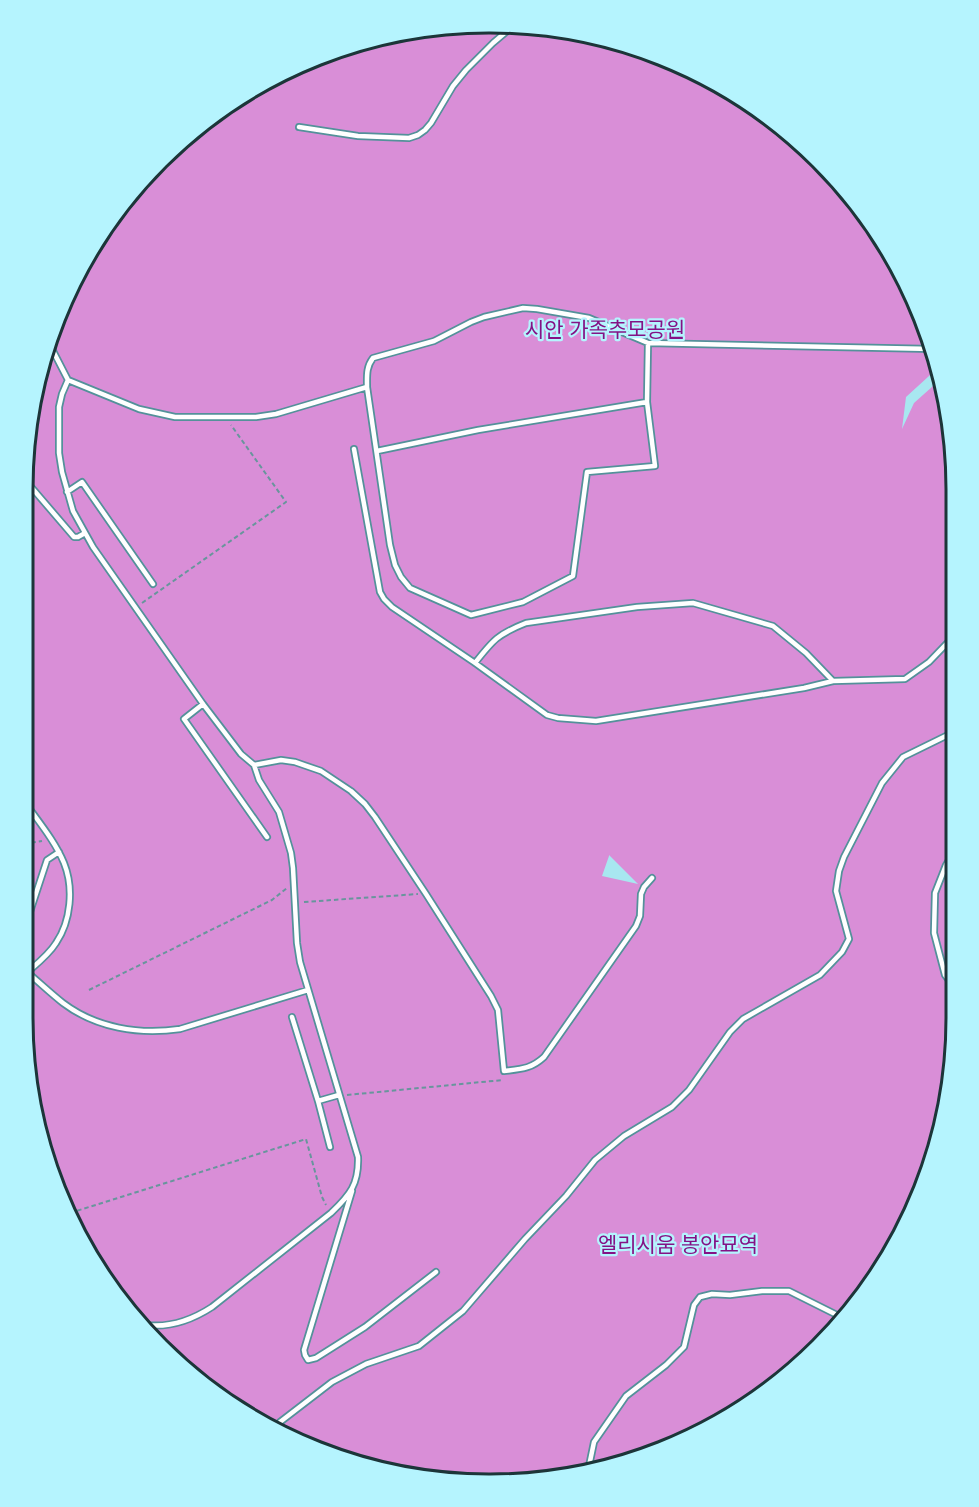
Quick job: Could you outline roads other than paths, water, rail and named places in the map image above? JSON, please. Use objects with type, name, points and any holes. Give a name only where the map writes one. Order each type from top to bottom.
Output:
[{"type":"lane","points":[[299,127],[358,136],[409,138],[418,135],[431,123],[453,86],[466,70],[504,33]]},
{"type":"lane","points":[[648,343],[647,402],[655,466],[587,472],[573,576],[523,602],[471,615],[411,588],[395,565],[390,546],[367,387],[367,370],[373,358],[434,341],[484,317],[523,308],[589,318],[648,343],[924,349]]},
{"type":"lane","points":[[54,353],[68,380],[139,409],[175,417],[226,418],[276,414],[367,387]]},
{"type":"lane","points":[[68,380],[59,407],[59,453],[73,511],[93,547],[203,704],[241,754],[254,765],[259,780],[279,812],[291,853],[297,943],[308,990],[357,1157],[357,1176],[304,1350],[308,1360],[316,1358],[365,1327],[436,1272]]},
{"type":"lane","points":[[376,452],[478,430],[647,402]]},
{"type":"lane","points":[[354,449],[380,592],[384,599],[392,607],[547,715],[596,721],[804,688],[833,681],[905,678],[929,662],[946,644]]},
{"type":"lane","points":[[67,492],[82,482],[153,584]]},
{"type":"lane","points":[[33,489],[74,537],[85,533]]},
{"type":"lane","points":[[475,663],[492,641],[526,623],[637,607],[693,603],[773,627],[806,653],[833,681]]},
{"type":"lane","points":[[203,704],[184,719],[267,837]]},
{"type":"lane","points":[[280,1423],[332,1382],[366,1364],[419,1346],[463,1311],[525,1239],[566,1196],[595,1160],[624,1136],[672,1107],[689,1090],[730,1032],[743,1019],[820,975],[842,952],[849,939],[836,891],[839,871],[882,783],[903,757],[946,736]]},
{"type":"lane","points":[[254,765],[281,760],[321,771],[351,791],[365,804],[491,996],[498,1010],[504,1071],[528,1068],[537,1064],[544,1057],[636,926],[640,915],[641,894],[652,878]]},
{"type":"lane","points":[[33,814],[64,864],[69,892],[66,921],[56,943],[33,965]]},
{"type":"lane","points":[[33,903],[47,860],[58,852]]},
{"type":"lane","points":[[946,865],[935,893],[934,933],[946,976]]},
{"type":"lane","points":[[33,979],[76,1012],[106,1025],[146,1032],[180,1029],[308,990]]},
{"type":"lane","points":[[292,1017],[330,1146]]},
{"type":"lane","points":[[318,1101],[339,1095]]},
{"type":"lane","points":[[154,1326],[186,1322],[212,1307],[331,1213],[348,1196],[354,1186]]},
{"type":"lane","points":[[590,1462],[594,1442],[626,1396],[666,1365],[684,1347],[694,1305],[700,1297],[712,1294],[789,1291],[836,1314]]},
{"type":"park label","name":"시안 가족추모공원","points":[[605,330]]},
{"type":"park label","name":"엘리시움 봉안묘역","points":[[678,1245]]}]
